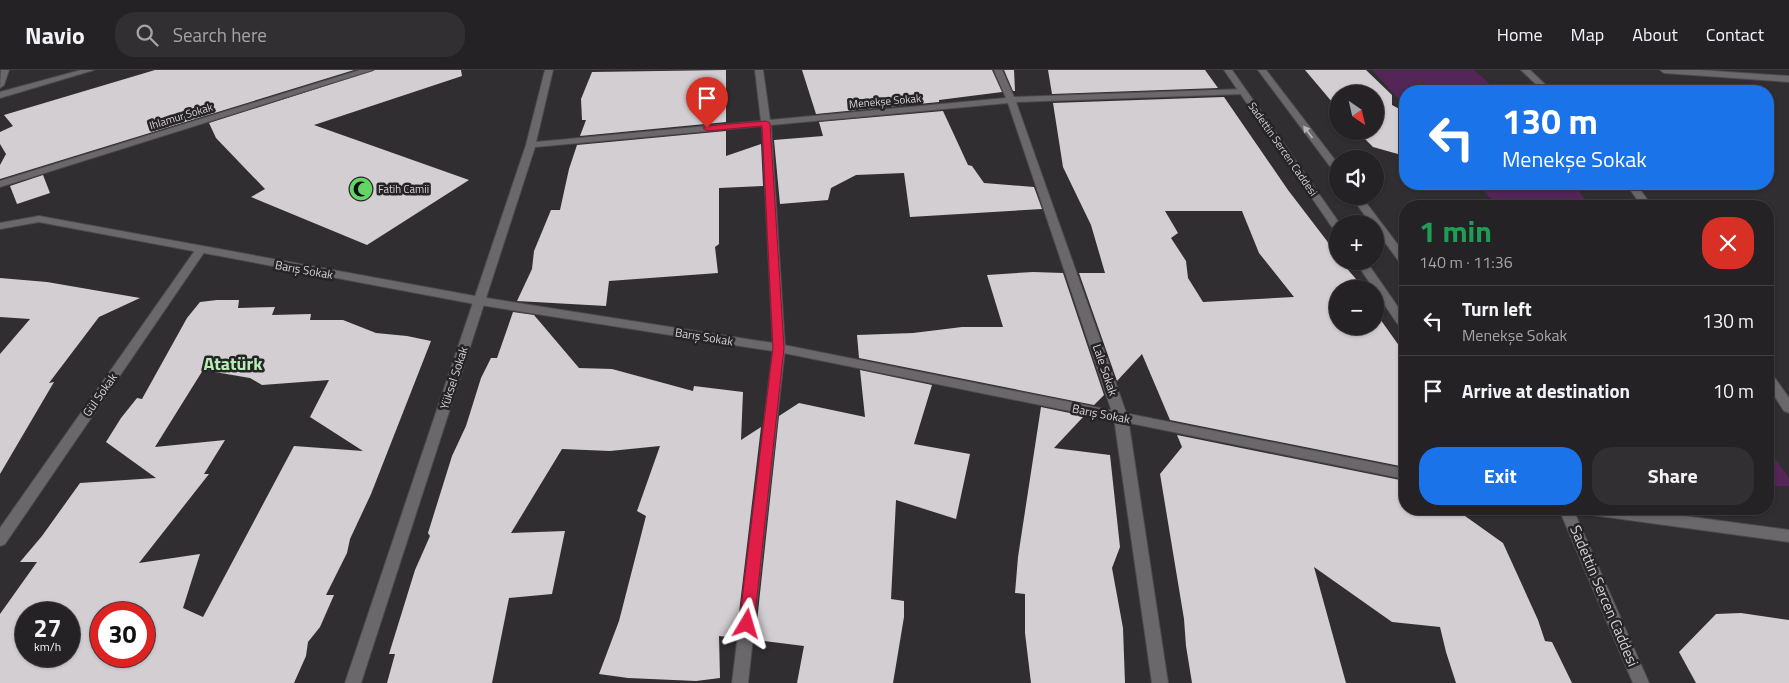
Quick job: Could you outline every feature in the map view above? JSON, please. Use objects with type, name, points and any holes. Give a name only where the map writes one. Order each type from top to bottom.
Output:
[{"type":"street","points":[[0,85],[5,70]]},
{"type":"street","points":[[0,95],[90,70]]},
{"type":"street","name":"Ihlamur Sokak","points":[[0,184],[370,70]]},
{"type":"street","name":"Yüksel Sokak","points":[[353,683],[531,145],[548,70]]},
{"type":"street","points":[[740,683],[779,348],[766,123],[759,70]]},
{"type":"street","name":"Lale Sokak","points":[[998,70],[1011,100],[1121,418],[1160,683]]},
{"type":"street","name":"Sadettin Sercen Caddesi","points":[[1228,70],[1329,215]]},
{"type":"street","points":[[1262,70],[1329,159]]},
{"type":"street","points":[[1525,70],[1541,85]]},
{"type":"street","points":[[1664,70],[1789,79]]},
{"type":"street","name":"Menekşe Sokak","points":[[531,145],[1011,100],[1242,91]]},
{"type":"street","points":[[1363,205],[1399,254]]},
{"type":"street","name":"Barış Sokak","points":[[0,226],[39,220],[480,302],[779,348],[1399,473]]},
{"type":"street","name":"Gül Sokak","points":[[0,540],[200,251]]},
{"type":"street","points":[[1366,270],[1399,317]]},
{"type":"street","points":[[1774,386],[1789,408]]},
{"type":"street","name":"Sadettin Sercen Caddesi","points":[[1569,515],[1641,683]]},
{"type":"street","points":[[1636,515],[1789,536]]},
{"type":"shaded area","points":[[1372,70],[1474,70],[1491,85],[1399,85],[1399,99]]},
{"type":"shaded area","points":[[1483,190],[1578,190],[1585,200],[1492,200]]},
{"type":"shaded area","points":[[1774,457],[1789,478],[1789,486],[1774,486]]},
{"type":"building","points":[[155,70],[354,70],[0,179],[0,165],[6,154],[0,144],[0,132],[13,126],[4,115]]},
{"type":"building","points":[[375,70],[461,70],[462,76],[314,125],[469,180],[367,245],[251,197],[265,189],[216,138],[209,123]]},
{"type":"building","points":[[726,70],[726,122],[580,136],[586,120],[582,120],[581,99],[592,72]]},
{"type":"building","points":[[802,70],[992,70],[1002,92],[939,100],[939,102],[816,114]]},
{"type":"building","points":[[1004,70],[1014,70],[1015,91],[1013,91]]},
{"type":"building","points":[[1048,70],[1205,70],[1218,88],[1052,94]]},
{"type":"building","points":[[1305,70],[1366,70],[1382,85],[1329,85],[1329,98]]},
{"type":"building","points":[[1384,87],[1392,95],[1392,105],[1399,109],[1399,154],[1373,147],[1366,140],[1384,140]]},
{"type":"building","points":[[1224,97],[1288,190],[1327,241],[1329,245],[1329,270],[1348,270],[1357,280],[1329,280],[1329,335],[1384,335],[1384,325],[1399,346],[1399,466],[1170,420],[1142,354],[1117,381],[1079,273],[1105,273],[1091,225],[1063,167],[1053,103]],"holes":[[[1165,211],[1242,211],[1259,253],[1294,297],[1203,302],[1188,278],[1186,261],[1171,238],[1178,233]]]},
{"type":"building","points":[[943,111],[968,165],[972,166],[984,183],[1034,187],[1042,209],[910,217],[904,173],[856,175],[831,188],[828,200],[780,204],[774,140],[823,136],[819,122]]},
{"type":"building","points":[[726,131],[726,156],[761,144],[763,186],[719,188],[719,244],[715,247],[718,273],[609,281],[606,306],[517,301],[532,269],[534,251],[551,210],[560,210],[569,169],[577,145]]},
{"type":"building","points":[[43,175],[50,193],[17,204],[10,186]]},
{"type":"building","points":[[1033,272],[1063,273],[1104,395],[1094,405],[859,358],[857,335],[913,333],[962,327],[1003,327],[987,275]]},
{"type":"building","points":[[0,278],[47,282],[140,298],[99,317],[49,383],[54,382],[0,474],[0,354],[30,319],[0,317]]},
{"type":"building","points":[[239,300],[238,308],[275,307],[272,315],[311,314],[310,320],[343,320],[376,333],[431,341],[371,494],[350,539],[347,553],[326,595],[334,595],[320,627],[308,642],[306,656],[294,683],[0,683],[0,614],[37,562],[20,562],[42,536],[80,483],[156,478],[106,442],[121,418],[137,398],[142,399],[187,318],[200,302]],"holes":[[[203,370],[250,378],[262,385],[329,380],[310,417],[363,451],[294,446],[203,617],[183,608],[200,554],[139,563],[209,474],[204,474],[225,440],[155,447]]]},
{"type":"building","points":[[513,312],[534,315],[579,368],[612,369],[693,391],[694,386],[743,392],[741,440],[761,427],[736,638],[719,636],[720,678],[696,681],[628,678],[599,674],[619,621],[646,516],[637,511],[660,446],[610,451],[562,449],[511,533],[565,531],[552,594],[509,598],[492,683],[387,683],[395,654],[389,654],[415,570],[430,536],[428,533],[452,456],[466,426],[481,378],[491,358],[497,358]]},
{"type":"building","points":[[860,370],[932,385],[914,444],[970,454],[956,519],[896,500],[891,599],[904,601],[904,617],[893,683],[797,683],[804,646],[755,640],[779,416],[799,403],[865,417]]},
{"type":"building","points":[[1041,407],[1084,416],[1054,448],[1110,455],[1120,547],[1112,568],[1123,628],[1125,683],[1031,683],[1025,633],[1025,594],[1015,593],[1018,557]]},
{"type":"building","points":[[1177,435],[1399,480],[1399,515],[1465,516],[1503,543],[1538,620],[1545,641],[1552,642],[1572,683],[1456,683],[1440,627],[1392,622],[1314,567],[1346,683],[1192,683],[1184,619],[1160,474],[1182,447]]},
{"type":"building","points":[[1741,613],[1789,620],[1789,683],[1696,683],[1679,652],[1716,614]]},
{"type":"place","name":"Fatih Camii","points":[[361,189]]},
{"type":"district","name":"Atatürk","points":[[233,364]]},
{"type":"route","points":[[707,128],[766,123],[779,348],[747,624]]}]
